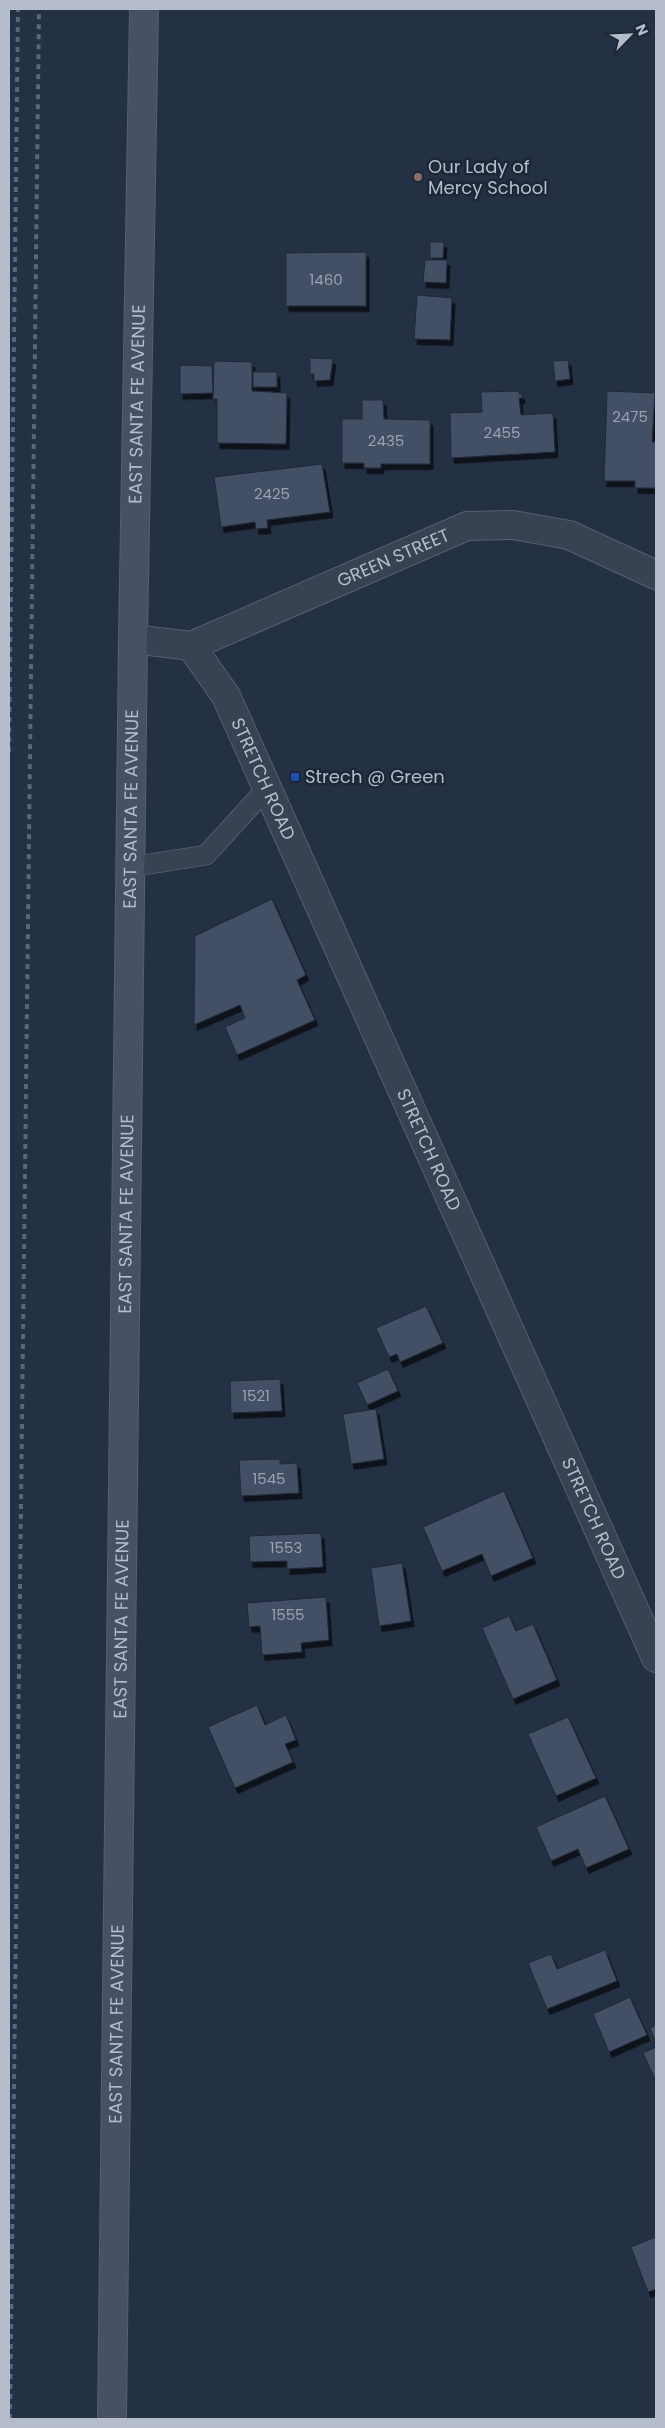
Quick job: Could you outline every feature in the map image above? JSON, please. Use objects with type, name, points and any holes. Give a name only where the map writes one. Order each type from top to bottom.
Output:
[{"type":"street","name":"EAST SANTA FE AVENUE","points":[[112,2419],[133,639],[144,9]]},
{"type":"street","name":"GREEN STREET","points":[[191,646],[467,526],[513,525],[569,535],[656,575]]},
{"type":"street","points":[[133,639],[191,646]]},
{"type":"street","name":"STRETCH ROAD","points":[[191,646],[226,696],[656,1658]]},
{"type":"lane","points":[[130,867],[206,855],[267,788]]},
{"type":"building","points":[[430,242],[444,242],[443,258],[430,258]]},
{"type":"building","points":[[366,252],[366,306],[286,306],[286,253]]},
{"type":"building","points":[[425,260],[447,260],[446,283],[423,282]]},
{"type":"building","points":[[417,295],[452,298],[450,340],[414,339]]},
{"type":"building","points":[[310,358],[333,359],[330,380],[314,381],[314,374],[310,374]]},
{"type":"building","points":[[568,360],[570,379],[555,381],[553,361]]},
{"type":"building","points":[[214,361],[252,362],[252,391],[287,393],[286,444],[217,443],[217,399],[213,399]]},
{"type":"building","points":[[180,365],[212,366],[213,393],[180,394]]},
{"type":"building","points":[[253,372],[277,372],[277,387],[253,387]]},
{"type":"building","points":[[519,391],[519,394],[522,394],[522,398],[519,398],[521,415],[553,413],[555,452],[451,458],[450,413],[482,412],[481,392]]},
{"type":"building","points":[[607,391],[655,393],[652,442],[656,442],[656,488],[635,488],[635,481],[604,481]]},
{"type":"building","points":[[362,400],[383,400],[384,419],[430,420],[430,464],[381,464],[381,468],[364,468],[364,463],[342,463],[342,419],[362,419]]},
{"type":"building","points":[[322,464],[330,512],[267,520],[268,528],[256,529],[255,522],[221,527],[214,477]]},
{"type":"building","points":[[272,899],[306,975],[297,980],[315,1020],[237,1055],[225,1027],[245,1018],[240,1005],[194,1025],[195,936]]},
{"type":"building","points":[[426,1306],[443,1343],[400,1362],[397,1354],[389,1357],[376,1328]]},
{"type":"building","points":[[388,1369],[398,1391],[367,1405],[357,1383]]},
{"type":"building","points":[[280,1379],[282,1411],[231,1413],[230,1381]]},
{"type":"building","points":[[376,1409],[384,1459],[351,1464],[343,1414]]},
{"type":"building","points":[[280,1459],[280,1464],[297,1463],[299,1493],[241,1496],[239,1460]]},
{"type":"building","points":[[504,1491],[533,1558],[491,1576],[482,1554],[442,1571],[423,1527]]},
{"type":"building","points":[[321,1533],[323,1567],[287,1569],[287,1561],[250,1562],[249,1536]]},
{"type":"building","points":[[402,1563],[411,1621],[379,1626],[371,1568]]},
{"type":"building","points":[[326,1597],[329,1640],[301,1643],[302,1652],[262,1655],[260,1626],[249,1627],[247,1603]]},
{"type":"building","points":[[509,1616],[516,1631],[533,1624],[557,1680],[513,1699],[482,1628]]},
{"type":"building","points":[[257,1705],[265,1725],[286,1715],[296,1740],[285,1744],[293,1762],[235,1788],[208,1727]]},
{"type":"building","points":[[568,1717],[596,1778],[556,1796],[528,1734]]},
{"type":"building","points":[[605,1796],[629,1849],[586,1868],[578,1849],[551,1861],[536,1827]]},
{"type":"building","points":[[605,1950],[617,1981],[547,2009],[528,1963],[551,1954],[557,1969]]},
{"type":"building","points":[[630,1997],[647,2035],[609,2052],[593,2014]]},
{"type":"building","points":[[656,2025],[656,2042],[650,2028]]},
{"type":"building","points":[[656,2047],[656,2081],[643,2053]]},
{"type":"building","points":[[656,2237],[656,2289],[648,2292],[631,2247]]},
{"type":"railway","points":[[9,752],[18,9]]},
{"type":"railway","points":[[10,2419],[39,9]]},
{"type":"place","name":"Our Lady of Mercy School","points":[[418,177]]},
{"type":"place","name":"Strech @ Green","points":[[295,777]]}]
